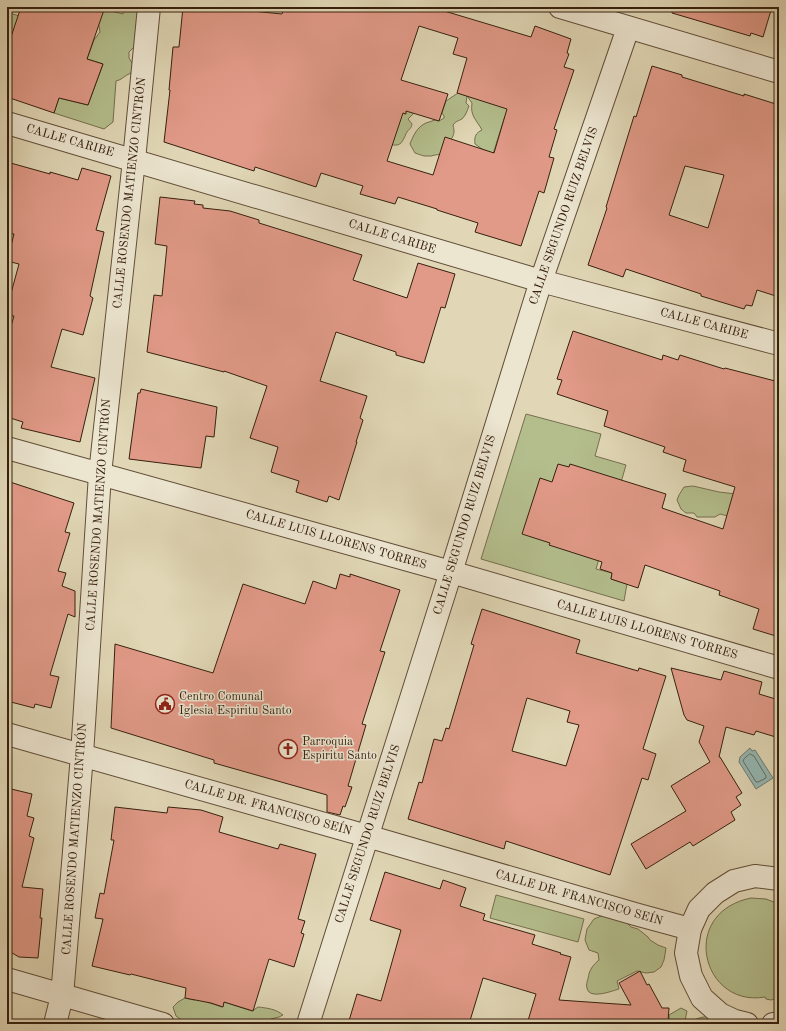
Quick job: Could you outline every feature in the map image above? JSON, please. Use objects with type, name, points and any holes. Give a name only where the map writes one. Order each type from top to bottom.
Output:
[{"type":"street","name":"CALLE ROSENDO MATIENZO CINTRÓN","points":[[55,1024],[62,996],[82,755],[100,474],[149,7]]},
{"type":"street","points":[[560,7],[779,72]]},
{"type":"street","name":"CALLE SEGUNDO RUIZ BELVIS","points":[[308,1024],[541,281],[628,28]]},
{"type":"street","name":"CALLE CARIBE","points":[[7,123],[541,281],[779,344]]},
{"type":"street","name":"CALLE LUIS LLORENS TORRES","points":[[7,448],[451,572],[779,668]]},
{"type":"street","name":"CALLE DR. FRANCISCO SEÍN","points":[[7,734],[690,929]]},
{"type":"street","points":[[739,1023],[720,1014],[702,998],[691,976],[686,953],[690,929],[699,909],[715,893],[734,882],[755,876],[778,876]]},
{"type":"street","points":[[7,979],[163,1024]]},
{"type":"street","points":[[773,1024],[779,1023]]},
{"type":"green space","points":[[95,7],[123,14],[124,7],[138,7],[141,40],[129,52],[129,58],[134,66],[131,73],[116,81],[113,122],[104,129],[54,113],[59,98],[88,105],[103,64],[87,59],[94,40],[100,32]]},
{"type":"green space","points":[[7,12],[19,16],[12,43],[7,44]]},
{"type":"green space","points":[[458,93],[509,109],[512,116],[505,116],[493,154],[475,144],[476,135],[482,130],[474,117],[472,103],[467,96],[466,103],[469,106],[462,119],[453,125],[454,134],[444,154],[424,156],[415,153],[410,144],[416,132],[426,123],[435,120],[439,121],[444,118],[442,113],[446,101]]},
{"type":"green space","points":[[407,108],[416,111],[408,119],[412,124],[411,128],[400,144],[388,144],[397,111],[405,114]]},
{"type":"green space","points":[[526,414],[601,434],[595,456],[626,465],[596,569],[612,573],[611,579],[627,584],[624,601],[481,559]]},
{"type":"green space","points":[[693,486],[736,494],[736,518],[720,514],[715,517],[697,517],[694,513],[686,513],[681,509],[677,500],[684,487]]},
{"type":"green space","points":[[496,895],[584,919],[578,942],[490,918]]},
{"type":"green space","points":[[751,898],[766,899],[779,904],[779,998],[771,1000],[766,999],[765,997],[743,997],[726,988],[714,974],[707,957],[707,939],[714,921],[728,907]]},
{"type":"green space","points":[[604,915],[625,921],[631,927],[638,929],[650,940],[666,948],[661,967],[654,972],[646,973],[637,971],[617,981],[619,989],[601,994],[592,994],[589,992],[587,987],[590,970],[599,960],[598,953],[589,950],[585,940],[587,929],[594,919]]},
{"type":"green space","points":[[185,998],[194,1000],[197,999],[222,1007],[224,1002],[252,1011],[258,1007],[268,1008],[283,1015],[271,1019],[268,1024],[187,1024],[176,1016],[173,1007]]},
{"type":"green space","points":[[681,1008],[687,1011],[685,1021],[688,1024],[670,1024],[669,1015]]},
{"type":"green space","points":[[712,1017],[710,1024],[688,1024],[700,1018]]},
{"type":"water","points":[[750,748],[752,751],[755,750],[773,778],[756,789],[739,762],[740,757]]},
{"type":"building","points":[[21,7],[105,7],[87,59],[103,64],[88,105],[59,98],[54,113],[7,97],[7,49]]},
{"type":"building","points":[[183,7],[212,7],[282,14],[284,7],[431,7],[531,37],[535,26],[571,39],[567,53],[569,54],[564,67],[574,70],[554,129],[557,130],[549,157],[554,158],[544,193],[539,191],[521,246],[475,232],[478,223],[398,197],[395,204],[360,194],[363,186],[321,173],[316,187],[255,167],[254,171],[164,142],[173,47],[179,47]],"holes":[[[419,26],[458,38],[453,54],[467,58],[457,93],[507,109],[494,153],[445,137],[433,175],[387,161],[403,113],[406,114],[406,111],[439,121],[448,94],[401,80]]]},
{"type":"building","points":[[672,7],[772,7],[763,37],[751,33],[750,36],[672,13]]},
{"type":"building","points":[[652,66],[682,75],[682,77],[779,105],[779,297],[757,290],[752,306],[746,305],[744,309],[701,296],[701,294],[626,269],[623,277],[588,265],[607,208],[606,207],[634,116],[636,117]],"holes":[[[685,166],[724,175],[708,228],[669,215]]]},
{"type":"building","points":[[7,162],[78,180],[82,168],[111,176],[96,230],[104,232],[90,296],[93,298],[83,335],[62,329],[51,367],[95,378],[80,442],[21,428],[23,422],[7,417],[7,340],[14,316],[7,315],[7,308],[19,264],[7,261],[14,234],[7,233]]},
{"type":"building","points":[[160,197],[195,201],[194,204],[203,205],[203,208],[230,211],[259,220],[259,223],[362,255],[353,280],[407,298],[418,263],[455,274],[445,308],[441,307],[424,363],[396,355],[396,352],[336,332],[320,381],[367,396],[360,418],[363,420],[339,500],[329,496],[327,502],[296,492],[299,481],[271,472],[278,447],[250,438],[267,386],[224,371],[147,352],[154,295],[162,296],[167,246],[155,244]]},
{"type":"building","points":[[573,331],[662,360],[663,355],[678,360],[680,355],[724,369],[725,368],[779,382],[779,637],[753,629],[759,609],[719,595],[720,591],[645,565],[638,588],[611,579],[612,573],[600,569],[602,562],[549,545],[550,543],[522,534],[540,478],[552,482],[558,464],[569,467],[570,464],[666,494],[662,508],[723,529],[735,487],[683,471],[686,460],[663,452],[665,447],[604,426],[608,411],[557,394],[562,380],[557,379]]},
{"type":"building","points":[[141,389],[217,407],[214,437],[206,436],[201,468],[129,459],[138,393],[140,393]]},
{"type":"building","points":[[7,481],[74,503],[65,532],[70,533],[58,571],[66,573],[62,586],[75,591],[75,617],[68,614],[50,675],[59,677],[51,708],[35,704],[34,708],[7,701]]},
{"type":"building","points":[[340,574],[350,577],[350,574],[400,590],[380,651],[385,652],[362,724],[366,725],[348,786],[352,787],[345,807],[343,806],[340,815],[327,812],[327,795],[214,763],[214,760],[111,728],[115,644],[213,673],[243,584],[305,604],[313,581],[336,589]]},
{"type":"building","points":[[482,609],[580,640],[576,653],[638,671],[639,668],[666,676],[643,749],[656,754],[648,780],[642,778],[610,875],[506,841],[504,849],[408,819],[419,782],[422,783],[434,739],[442,741],[446,728],[449,729],[474,645],[471,644]],"holes":[[[527,698],[570,711],[567,722],[579,725],[566,766],[512,751]]]},
{"type":"building","points":[[671,668],[721,680],[724,671],[762,682],[759,694],[779,700],[779,738],[756,731],[754,735],[726,727],[719,757],[742,793],[736,797],[741,805],[731,812],[735,820],[693,846],[690,842],[646,869],[631,844],[686,811],[671,786],[710,762],[699,742],[704,726],[687,720],[684,715]]},
{"type":"building","points":[[7,788],[32,794],[27,816],[34,818],[29,836],[34,838],[22,887],[43,889],[38,958],[19,957],[7,950]]},
{"type":"building","points":[[115,807],[167,813],[168,807],[201,810],[223,817],[219,832],[278,849],[280,844],[316,854],[298,919],[305,921],[301,933],[304,934],[294,967],[269,959],[253,1011],[224,1002],[223,1007],[185,998],[186,988],[92,966],[103,919],[95,918],[100,893],[104,894],[114,840],[111,840]]},
{"type":"building","points":[[385,872],[440,889],[443,880],[466,888],[460,906],[485,914],[483,920],[535,935],[532,944],[571,957],[559,1000],[631,1005],[619,983],[640,971],[662,1008],[669,1008],[668,1021],[670,1024],[527,1024],[536,994],[483,978],[469,1024],[348,1024],[357,994],[381,1001],[401,930],[370,920]]},
{"type":"place","name":"Centro Comunal Iglesia Espiritu Santo","points":[[165,704]]},
{"type":"place","name":"Parroquia Espiritu Santo","points":[[288,749]]}]
